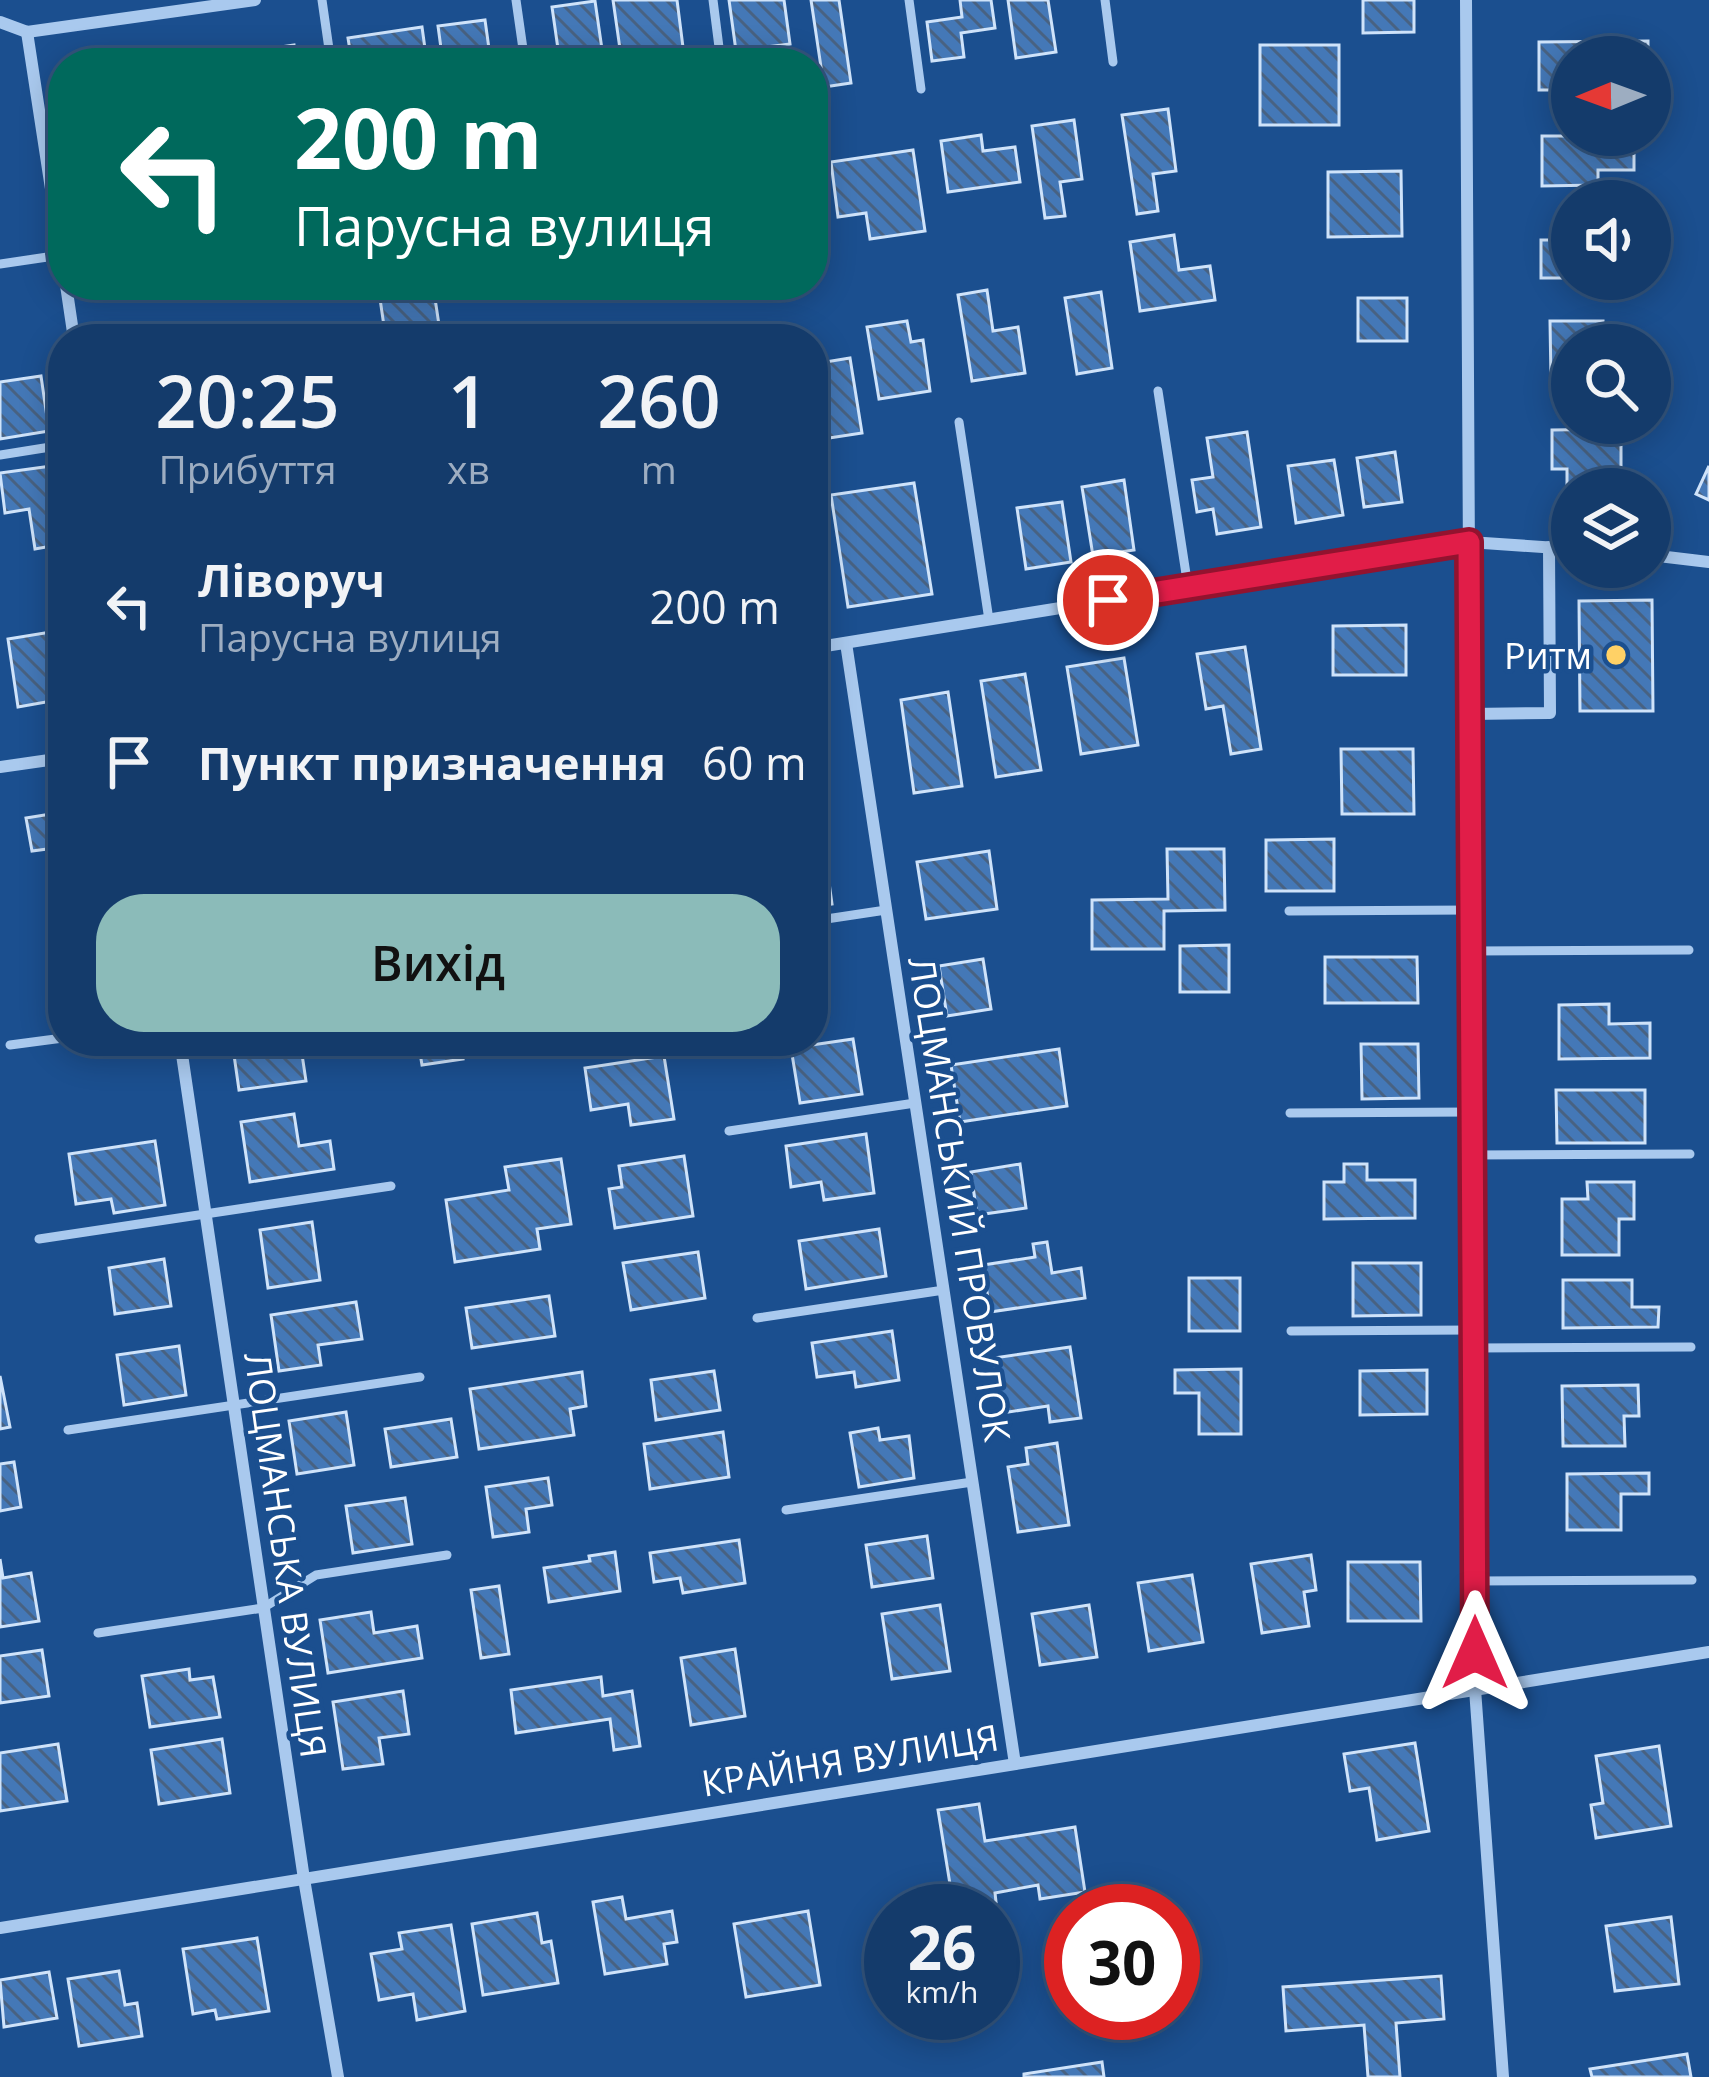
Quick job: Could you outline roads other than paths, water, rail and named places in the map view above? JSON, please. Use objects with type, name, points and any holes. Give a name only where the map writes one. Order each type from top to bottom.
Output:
[{"type":"street","points":[[0,22],[27,32],[255,0]]},
{"type":"street","points":[[1466,0],[1475,1689],[1503,2077]]},
{"type":"street","points":[[27,32],[48,169]]},
{"type":"street","points":[[828,646],[1469,542],[1549,548],[1550,713],[1470,714]]},
{"type":"street","points":[[1671,557],[1709,562]]},
{"type":"street","name":"ЛОЦМАНСЬКИЙ ПРОВУЛОК","points":[[847,643],[1015,1764]]},
{"type":"street","points":[[0,767],[48,760]]},
{"type":"street","name":"ЛОЦМАНСЬКА ВУЛИЦЯ","points":[[182,1056],[304,1879],[338,2077]]},
{"type":"street","name":"КРАЙНЯ ВУЛИЦЯ","points":[[0,1928],[1709,1652]]},
{"type":"lane","points":[[140,0],[142,16]]},
{"type":"lane","points":[[322,0],[329,48]]},
{"type":"lane","points":[[516,0],[523,48]]},
{"type":"lane","points":[[712,0],[720,48]]},
{"type":"lane","points":[[909,0],[921,89]]},
{"type":"lane","points":[[1105,0],[1113,62]]},
{"type":"lane","points":[[0,264],[48,262]]},
{"type":"lane","points":[[1158,391],[1188,587]]},
{"type":"lane","points":[[959,422],[989,620]]},
{"type":"lane","points":[[0,455],[48,447]]},
{"type":"lane","points":[[828,919],[886,910]]},
{"type":"lane","points":[[1289,911],[1471,910]]},
{"type":"lane","points":[[1471,951],[1689,950]]},
{"type":"lane","points":[[10,1046],[48,1040]]},
{"type":"lane","points":[[729,1131],[915,1103]]},
{"type":"lane","points":[[1290,1113],[1472,1112]]},
{"type":"lane","points":[[1472,1155],[1690,1154]]},
{"type":"lane","points":[[39,1238],[392,1186]]},
{"type":"lane","points":[[757,1318],[944,1290]]},
{"type":"lane","points":[[1291,1331],[1473,1330]]},
{"type":"lane","points":[[1474,1348],[1690,1347]]},
{"type":"lane","points":[[68,1430],[420,1377]]},
{"type":"lane","points":[[786,1510],[972,1482]]},
{"type":"lane","points":[[98,1633],[263,1608],[316,1575],[447,1555]]},
{"type":"lane","points":[[1475,1581],[1692,1580]]},
{"type":"place","name":"Ритм","points":[[1616,655]]}]
